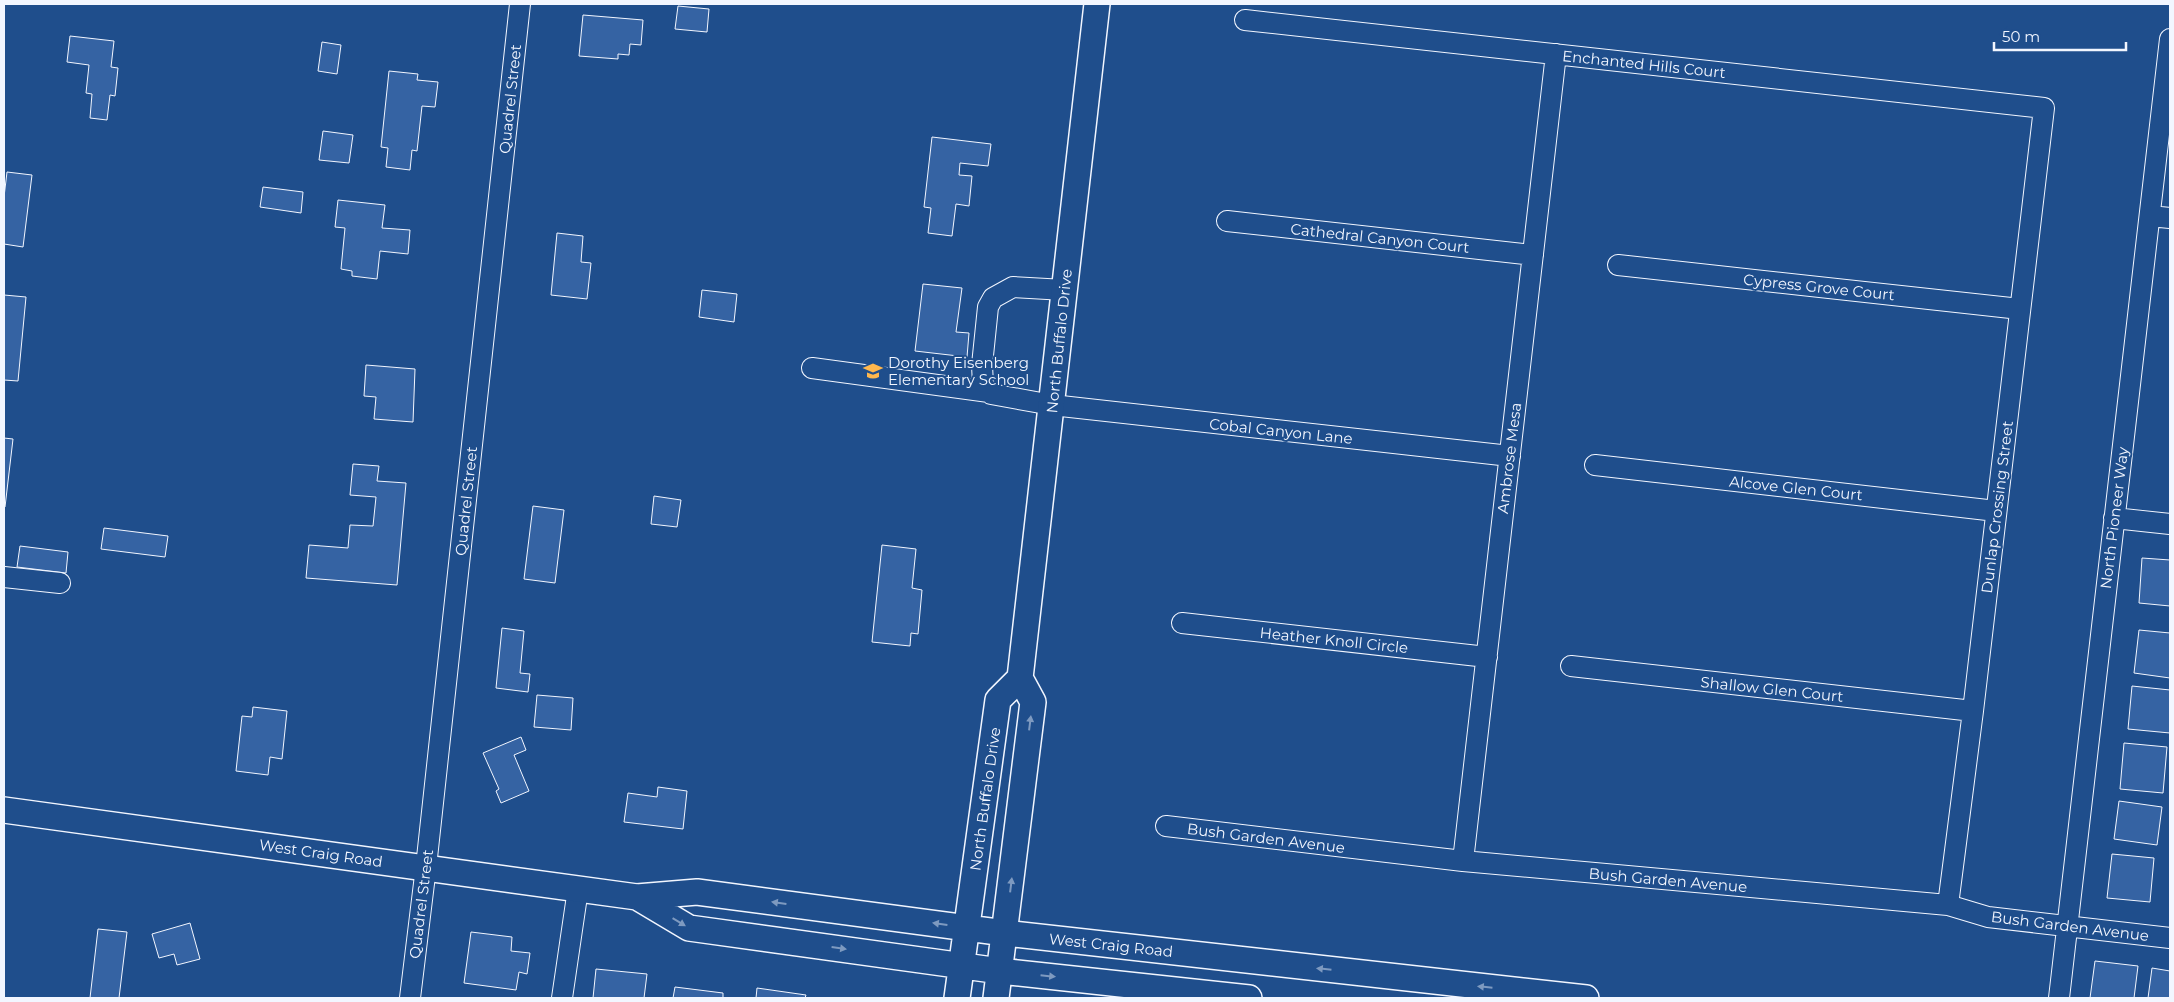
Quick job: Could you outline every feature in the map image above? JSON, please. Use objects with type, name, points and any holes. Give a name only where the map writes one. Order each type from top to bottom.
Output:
[{"type":"main road","name":"North Buffalo Drive","points":[[958,998],[998,700],[1020,678],[1097,4]]},
{"type":"main road","points":[[996,998],[1033,702],[1020,678]]},
{"type":"main road","name":"West Craig Road","points":[[4,810],[637,897],[698,892],[1005,933],[1519,994],[1586,998]]},
{"type":"main road","name":"West Craig Road","points":[[637,897],[689,928],[1000,971],[1249,998]]},
{"type":"street","name":"Quadrel Street","points":[[410,998],[520,4]]},
{"type":"street","name":"Enchanted Hills Court","points":[[1245,20],[2044,108]]},
{"type":"street","name":"North Pioneer Way","points":[[2059,998],[2150,216],[2165,139],[2170,39]]},
{"type":"street","name":"Ambrose Mesa","points":[[1463,861],[1556,54]]},
{"type":"street","name":"Dunlap Crossing Street","points":[[1948,905],[1973,712],[2044,108]]},
{"type":"street","points":[[2150,216],[2170,218]]},
{"type":"street","name":"Cathedral Canyon Court","points":[[1227,222],[1533,255]]},
{"type":"street","name":"Cypress Grove Court","points":[[1618,265],[2020,309]]},
{"type":"street","points":[[990,392],[984,385],[982,365],[988,307],[993,298],[1013,287],[1065,290]]},
{"type":"street","name":"Cobal Canyon Lane","points":[[812,368],[990,392],[991,394],[1052,405],[1510,456]]},
{"type":"street","name":"Alcove Glen Court","points":[[1595,466],[1996,511]]},
{"type":"street","points":[[2114,518],[2170,524]]},
{"type":"street","points":[[4,577],[60,583]]},
{"type":"street","name":"Heather Knoll Circle","points":[[1182,623],[1487,657]]},
{"type":"street","name":"Shallow Glen Court","points":[[1571,666],[1973,712]]},
{"type":"street","name":"Bush Garden Avenue","points":[[1166,826],[1463,861],[1948,905],[1988,917],[2170,938]]},
{"type":"street","points":[[562,998],[578,889]]},
{"type":"building","points":[[678,6],[709,9],[707,32],[675,29]]},
{"type":"building","points":[[583,15],[643,20],[641,45],[630,44],[629,55],[618,54],[618,59],[579,56]]},
{"type":"building","points":[[70,36],[114,41],[111,67],[118,68],[115,96],[110,95],[107,120],[90,118],[92,94],[86,93],[89,65],[67,62]]},
{"type":"building","points":[[322,42],[341,45],[337,74],[318,71]]},
{"type":"building","points":[[389,71],[418,74],[417,80],[438,82],[435,107],[422,106],[417,151],[412,150],[410,170],[386,167],[388,148],[381,147]]},
{"type":"building","points":[[323,131],[353,135],[349,163],[319,160]]},
{"type":"building","points":[[932,137],[991,144],[988,166],[960,163],[959,175],[972,176],[969,206],[956,204],[952,236],[928,233],[931,208],[924,207]]},
{"type":"building","points":[[7,172],[32,175],[23,247],[4,244],[4,197]]},
{"type":"building","points":[[263,187],[303,192],[301,213],[260,207]]},
{"type":"building","points":[[338,200],[385,205],[382,228],[410,230],[408,254],[380,251],[377,279],[352,276],[352,271],[341,269],[345,228],[335,227]]},
{"type":"building","points":[[557,233],[583,236],[581,262],[591,263],[587,299],[551,295]]},
{"type":"building","points":[[923,284],[962,288],[956,332],[969,333],[967,357],[915,351]]},
{"type":"building","points":[[702,290],[737,294],[734,322],[699,317]]},
{"type":"building","points":[[4,295],[26,297],[18,381],[4,380]]},
{"type":"building","points":[[366,365],[415,369],[413,422],[374,419],[376,397],[364,396]]},
{"type":"building","points":[[4,438],[13,439],[5,507],[4,507]]},
{"type":"building","points":[[353,464],[379,466],[377,481],[406,483],[397,585],[306,578],[309,545],[348,548],[350,525],[373,526],[376,497],[350,495]]},
{"type":"building","points":[[654,496],[681,500],[677,527],[651,524]]},
{"type":"building","points":[[533,506],[564,510],[555,583],[524,579]]},
{"type":"building","points":[[104,528],[168,536],[165,557],[101,549]]},
{"type":"building","points":[[882,545],[916,549],[912,588],[922,590],[918,634],[911,633],[910,646],[872,642]]},
{"type":"building","points":[[20,546],[68,552],[66,573],[17,567]]},
{"type":"building","points":[[2142,558],[2170,560],[2170,606],[2139,603]]},
{"type":"building","points":[[502,628],[524,631],[520,673],[530,674],[528,692],[496,688]]},
{"type":"building","points":[[2139,630],[2170,633],[2170,678],[2134,673]]},
{"type":"building","points":[[2132,686],[2170,690],[2170,733],[2128,729]]},
{"type":"building","points":[[537,695],[573,698],[571,730],[534,727]]},
{"type":"building","points":[[253,707],[287,711],[282,759],[270,757],[268,775],[236,771],[242,716],[252,717]]},
{"type":"building","points":[[521,737],[526,750],[514,755],[529,791],[501,803],[496,791],[499,789],[483,753]]},
{"type":"building","points":[[2124,743],[2167,747],[2163,793],[2120,789]]},
{"type":"building","points":[[658,787],[687,791],[683,829],[624,822],[628,793],[657,797]]},
{"type":"building","points":[[2119,801],[2162,807],[2157,845],[2114,839]]},
{"type":"building","points":[[2112,854],[2154,858],[2150,902],[2107,898]]},
{"type":"building","points":[[190,923],[200,959],[177,965],[174,954],[159,958],[152,934]]},
{"type":"building","points":[[98,929],[127,932],[119,998],[90,998]]},
{"type":"building","points":[[471,932],[512,937],[511,951],[530,953],[527,974],[519,972],[516,990],[464,983]]},
{"type":"building","points":[[2095,961],[2138,966],[2134,998],[2090,998]]},
{"type":"building","points":[[2152,968],[2170,971],[2170,998],[2148,998]]},
{"type":"building","points":[[596,969],[647,974],[644,998],[593,998]]},
{"type":"building","points":[[675,987],[723,993],[723,998],[673,998]]},
{"type":"building","points":[[757,988],[806,995],[805,998],[756,998]]},
{"type":"place","name":"Dorothy Eisenberg Elementary School","points":[[873,371]]}]
